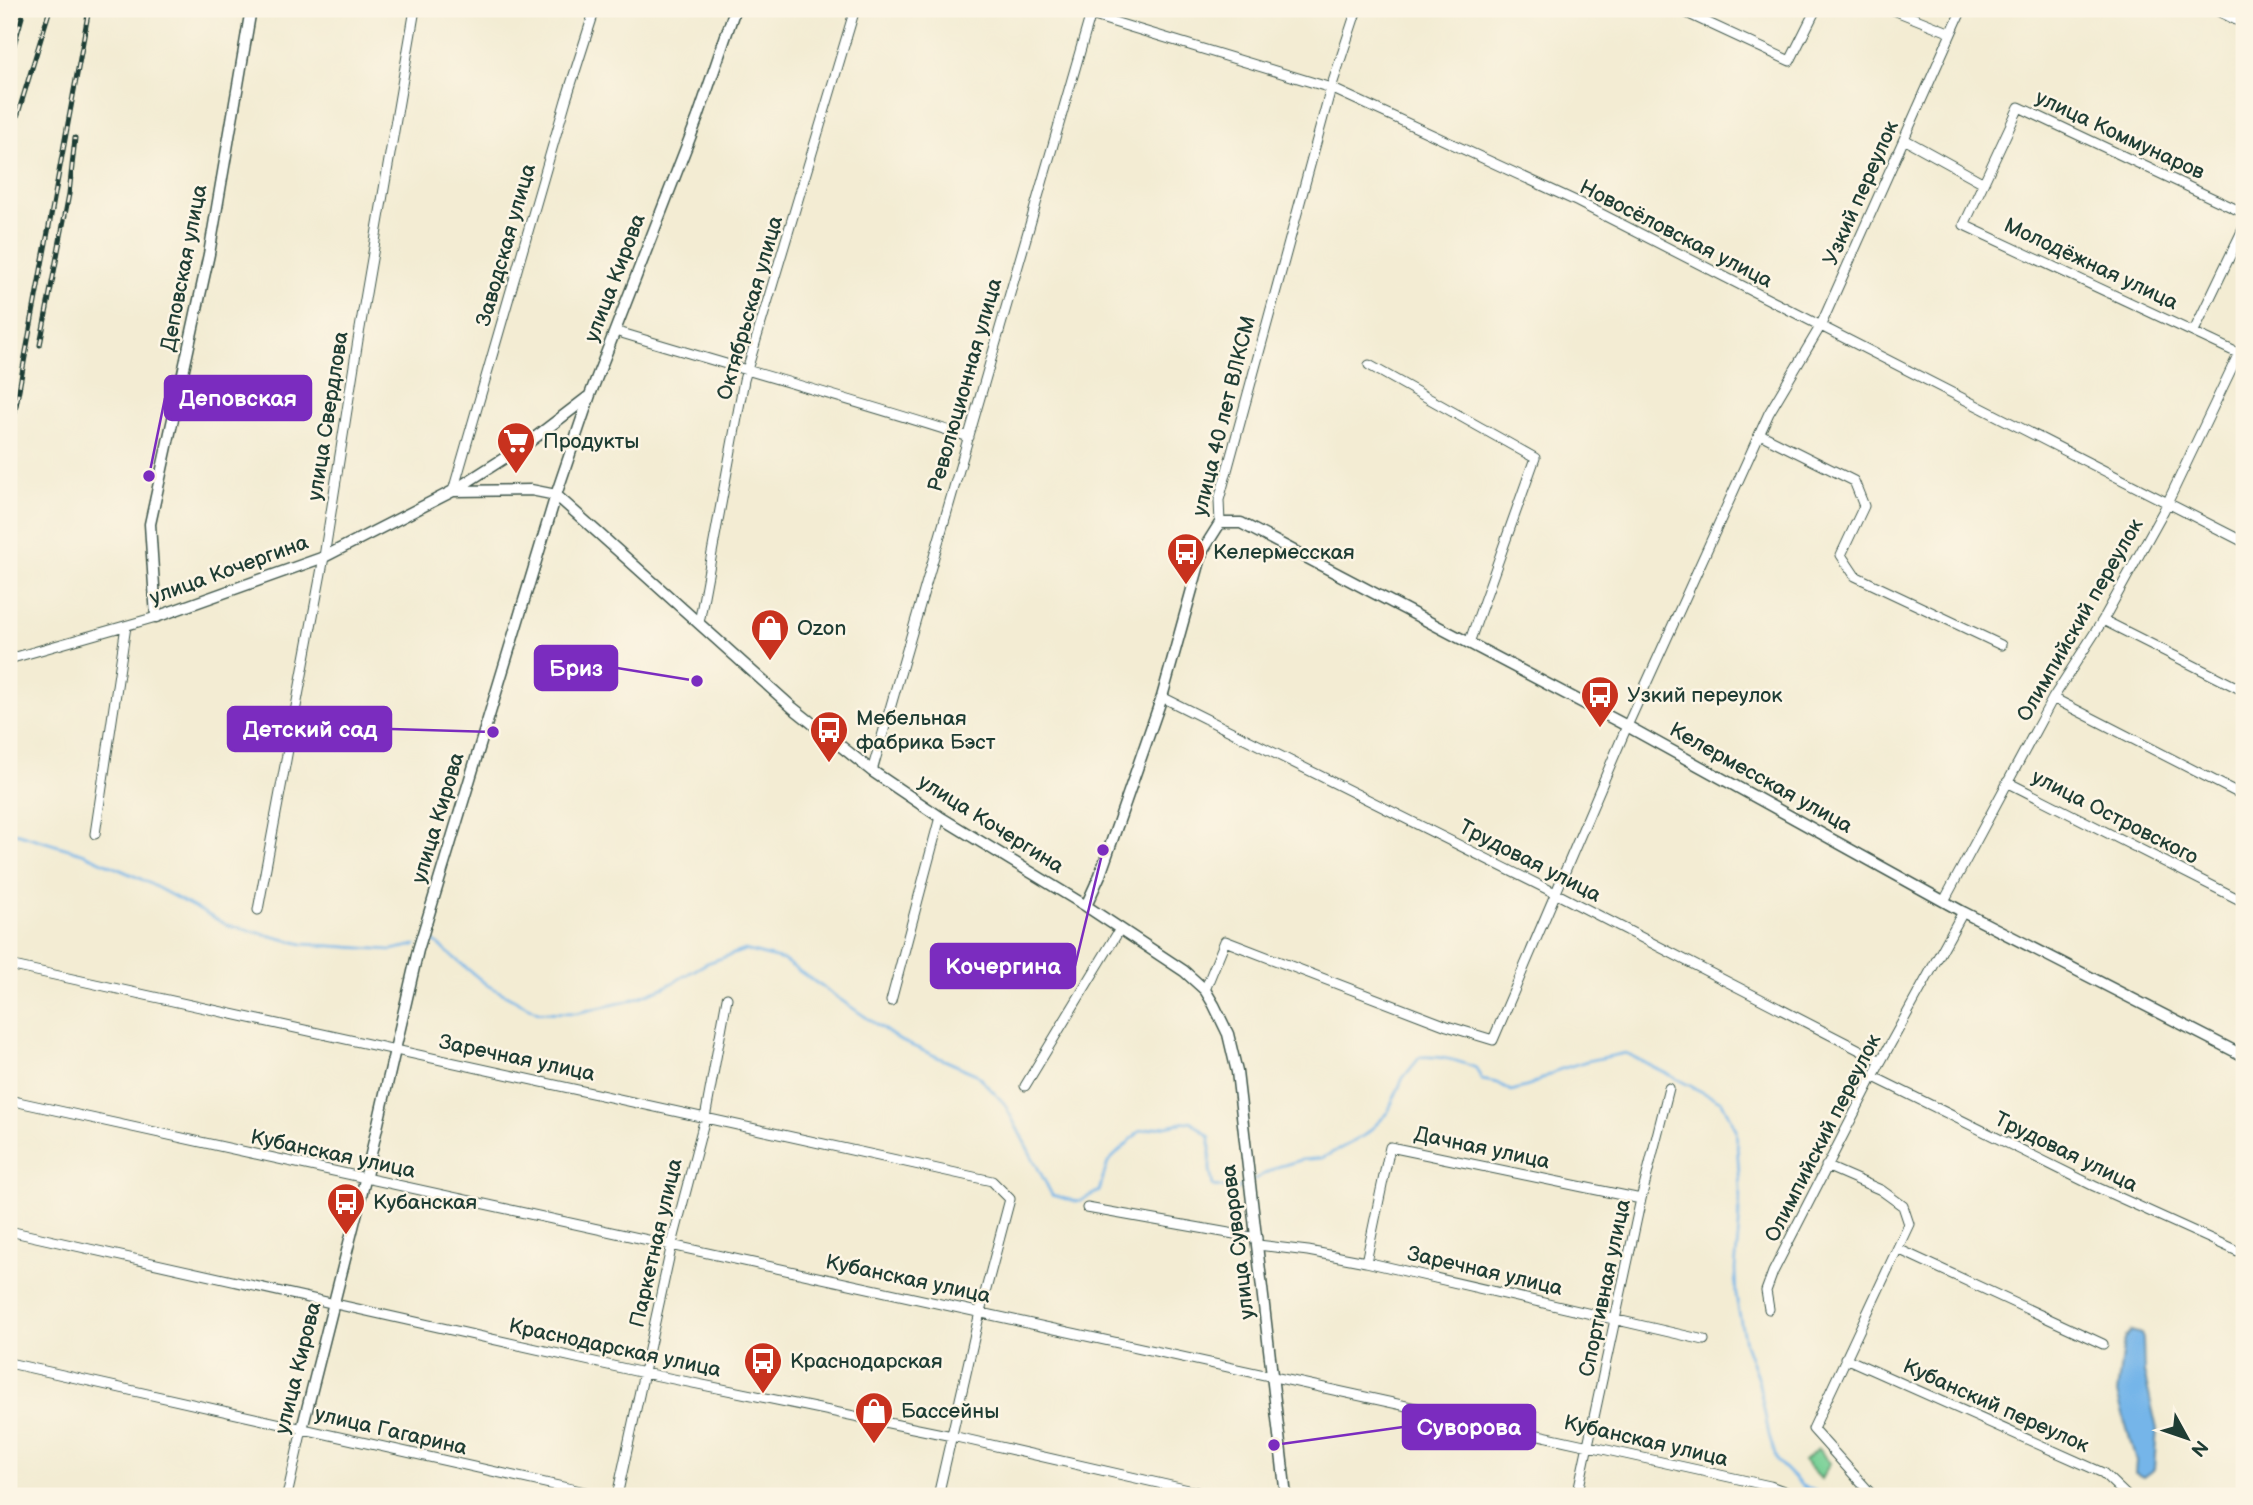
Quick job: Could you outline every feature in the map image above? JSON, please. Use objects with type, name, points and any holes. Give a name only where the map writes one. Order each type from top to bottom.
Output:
[{"type":"street","name":"Деповская улица","points":[[156,617],[150,524],[209,254],[251,9]]},
{"type":"street","name":"улица Свердлова","points":[[258,910],[324,557],[415,9]]},
{"type":"street","name":"Заводская улица","points":[[453,491],[566,100],[595,9]]},
{"type":"street","name":"улица Кирова","points":[[287,1496],[423,933],[556,495],[590,395],[698,117],[735,9]]},
{"type":"street","name":"Октябрьская улица","points":[[699,622],[747,371],[855,9]]},
{"type":"street","name":"Новосёловская улица","points":[[1071,9],[1091,12],[1331,88],[1578,202],[2244,542]]},
{"type":"street","name":"улица 40 лет ВЛКСМ","points":[[1086,906],[1100,875],[1162,697],[1203,550],[1220,523],[1219,500],[1331,88],[1357,9]]},
{"type":"street","points":[[1678,9],[1790,61],[1816,9]]},
{"type":"street","points":[[1891,9],[1951,33]]},
{"type":"street","name":"Узкий переулок","points":[[1205,990],[1225,941],[1447,1026],[1493,1040],[1627,726],[1769,413],[1820,327],[1962,9]]},
{"type":"street","points":[[2214,9],[2244,23]]},
{"type":"street","name":"Революционная улица","points":[[872,771],[1091,12]]},
{"type":"street","name":"Молодёжная улица","points":[[2019,107],[1964,225],[2241,355]]},
{"type":"street","name":"улица Коммунаров","points":[[2019,107],[2244,213]]},
{"type":"street","points":[[1904,139],[1982,183]]},
{"type":"street","points":[[2194,331],[2244,227]]},
{"type":"street","points":[[615,331],[747,371],[856,400],[969,437]]},
{"type":"street","name":"Олимпийский переулок","points":[[1944,901],[2053,698],[2104,620],[2167,503],[2241,355]]},
{"type":"street","points":[[1369,365],[1535,458],[1469,643]]},
{"type":"street","name":"улица Кочергина","points":[[9,659],[156,617],[324,557],[453,491],[549,429],[590,395]]},
{"type":"street","points":[[1760,434],[1854,481],[1864,506],[1841,555],[1855,576],[2001,645]]},
{"type":"street","name":"улица Кочергина","points":[[453,491],[531,490],[556,495],[793,708],[872,771],[940,817],[1086,906],[1184,971],[1205,990]]},
{"type":"street","name":"Келермесская улица","points":[[1220,523],[1241,523],[1627,726],[1963,912],[2244,1056]]},
{"type":"street","points":[[2104,620],[2244,691]]},
{"type":"street","points":[[95,834],[126,626]]},
{"type":"street","name":"Трудовая улица","points":[[1162,697],[1557,894],[1881,1061]]},
{"type":"street","points":[[2053,698],[2244,796]]},
{"type":"street","name":"улица Островского","points":[[2007,782],[2244,902]]},
{"type":"street","points":[[891,1001],[940,817]]},
{"type":"street","name":"Олимпийский переулок","points":[[1769,1309],[1766,1291],[1773,1272],[1881,1061],[1963,912]]},
{"type":"street","points":[[1025,1086],[1120,929]]},
{"type":"street","name":"Заречная улица","points":[[9,965],[992,1181],[1010,1199],[980,1312]]},
{"type":"street","name":"улица Суворова","points":[[1205,990],[1228,1034],[1237,1072],[1286,1496]]},
{"type":"street","name":"Паркетная улица","points":[[617,1496],[672,1244],[705,1118],[727,998]]},
{"type":"street","name":"Трудовая улица","points":[[1874,1077],[2094,1186],[2244,1254]]},
{"type":"street","name":"Спортивная улица","points":[[1577,1496],[1641,1199],[1669,1088]]},
{"type":"street","name":"Кубанская улица","points":[[9,1100],[365,1180],[672,1244],[1273,1376],[1769,1486],[1797,1496]]},
{"type":"street","name":"Дачная улица","points":[[1366,1262],[1390,1147],[1641,1199]]},
{"type":"street","points":[[1826,1166],[1881,1190],[1903,1206],[1909,1224],[1813,1429],[1872,1496]]},
{"type":"street","name":"Заречная улица","points":[[1087,1208],[1366,1262],[1704,1340]]},
{"type":"street","name":"Краснодарская улица","points":[[9,1231],[644,1373],[952,1436],[1215,1496]]},
{"type":"street","points":[[1898,1249],[2103,1344]]},
{"type":"street","points":[[938,1496],[980,1312]]},
{"type":"street","name":"Кубанский переулок","points":[[1845,1358],[2103,1473],[2127,1496]]},
{"type":"street","name":"улица Гагарина","points":[[9,1363],[603,1496]]},
{"type":"green space","points":[[1818,1449],[1830,1463],[1821,1479],[1804,1461]]},
{"type":"water","points":[[2131,1331],[2141,1334],[2143,1339],[2144,1372],[2157,1429],[2154,1469],[2143,1477],[2135,1473],[2136,1461],[2117,1393],[2123,1346]]},
{"type":"waterway","points":[[9,831],[85,854],[141,879],[227,925],[303,944],[391,950],[416,945]]},
{"type":"waterway","points":[[423,944],[435,942],[487,985],[538,1012],[576,1013],[629,1001],[665,987],[707,963],[745,950],[783,960],[899,1040],[976,1074],[1004,1103],[1052,1195],[1078,1202],[1099,1191],[1108,1162],[1140,1131],[1191,1121],[1210,1137],[1213,1186],[1237,1189],[1247,1183]]},
{"type":"waterway","points":[[1253,1180],[1277,1167],[1301,1160],[1322,1158],[1364,1136],[1387,1114],[1403,1078],[1420,1057],[1442,1058],[1469,1065],[1476,1068],[1482,1080],[1498,1083],[1511,1091],[1529,1086],[1558,1070],[1626,1053],[1722,1102],[1736,1129],[1740,1188],[1736,1296],[1745,1344],[1758,1379],[1769,1435],[1777,1461],[1802,1486],[1828,1496]]},
{"type":"railway","points":[[9,143],[50,9]]},
{"type":"railway","points":[[11,433],[89,9]]},
{"type":"railway","points":[[9,62],[22,17]]},
{"type":"railway","points":[[40,345],[69,194],[75,138]]},
{"type":"place","name":"Продукты","points":[[516,475]]},
{"type":"place","name":"Деповская","points":[[149,476]]},
{"type":"place","name":"Келермесская","points":[[1186,586]]},
{"type":"place","name":"Ozon","points":[[770,662]]},
{"type":"place","name":"Бриз","points":[[697,681]]},
{"type":"place","name":"Узкий переулок","points":[[1600,729]]},
{"type":"place","name":"Детский сад","points":[[493,732]]},
{"type":"place","name":"Мебельная фабрика Бэст","points":[[829,764]]},
{"type":"place","name":"Кочергина","points":[[1103,850]]},
{"type":"place","name":"Кубанская","points":[[346,1236]]},
{"type":"place","name":"Краснодарская","points":[[763,1395]]},
{"type":"place","name":"Бассейны","points":[[874,1445]]},
{"type":"place","name":"Суворова","points":[[1274,1445]]}]
